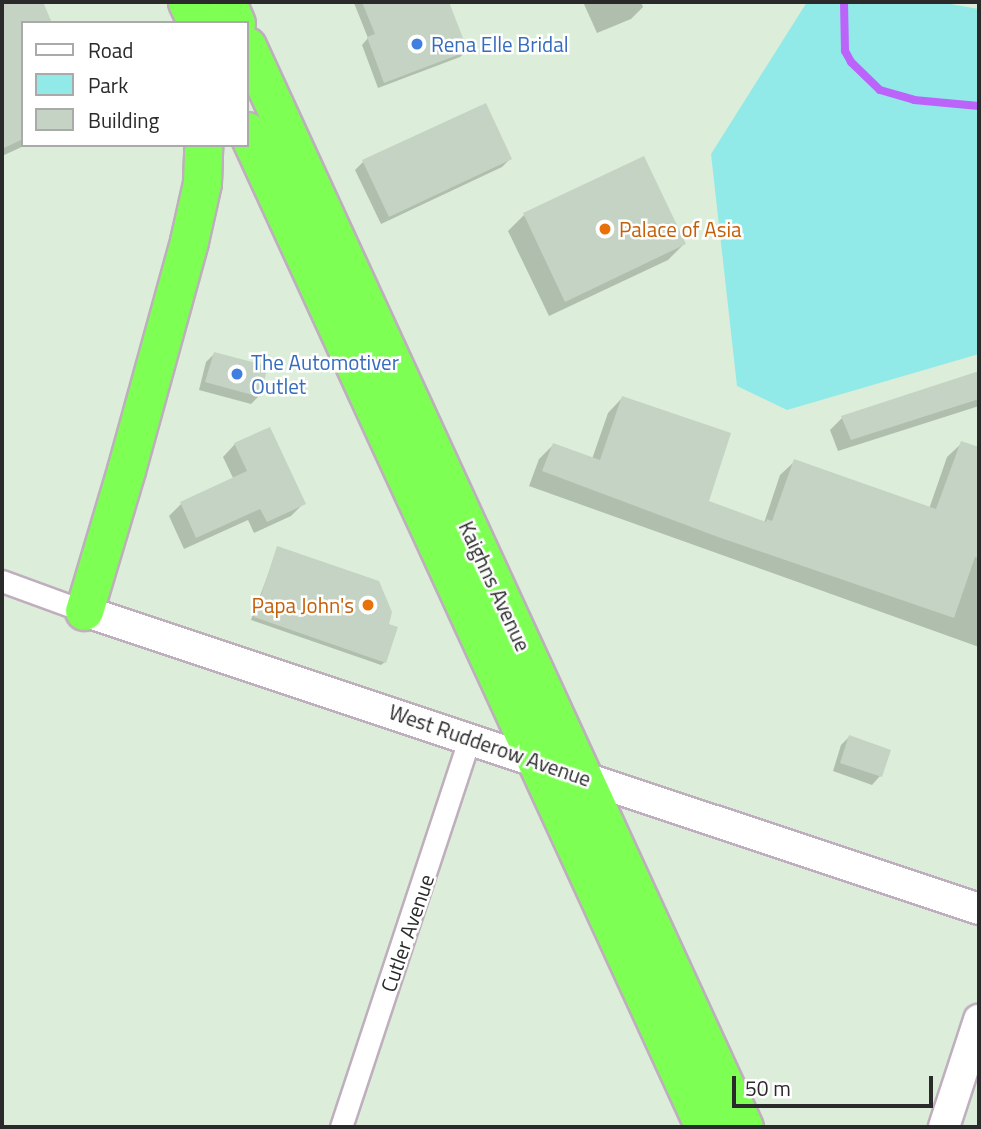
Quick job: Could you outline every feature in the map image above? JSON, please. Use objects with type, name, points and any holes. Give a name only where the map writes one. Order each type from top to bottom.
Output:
[{"type":"highway","points":[[187,2],[190,21]]},
{"type":"highway","points":[[187,2],[196,21]]},
{"type":"highway","points":[[227,2],[235,21]]},
{"type":"highway","name":"Kaighns Avenue","points":[[248,48],[744,1127]]},
{"type":"highway","name":"Kaighns Avenue","points":[[248,133],[704,1127]]},
{"type":"highway","points":[[84,611],[192,230],[202,183],[203,147]]},
{"type":"street","name":"West Rudderow Avenue","points":[[2,581],[84,611],[536,759],[979,909]]},
{"type":"street","name":"Cutler Avenue","points":[[341,1127],[470,738]]},
{"type":"street","points":[[944,1127],[979,1020]]},
{"type":"green space","points":[[807,2],[939,2],[979,9],[979,354],[787,410],[737,386],[711,154]]},
{"type":"building","points":[[2,2],[43,2],[51,21],[21,21],[21,140],[2,149]]},
{"type":"building","name":"Rena Elle Bridal","points":[[362,2],[449,2],[468,51],[384,83],[367,37],[375,34]]},
{"type":"building","points":[[486,103],[512,159],[389,217],[362,160]]},
{"type":"building","name":"Palace of Asia","points":[[644,156],[686,244],[565,302],[523,213]]},
{"type":"building","name":"The Automotiver Outlet","points":[[214,352],[268,366],[260,397],[205,382]]},
{"type":"building","points":[[979,371],[979,399],[851,440],[841,416]]},
{"type":"building","points":[[622,396],[731,433],[709,501],[766,522],[767,519],[772,521],[794,459],[936,509],[961,441],[979,447],[979,558],[975,557],[954,618],[718,537],[542,471],[553,443],[600,460]]},
{"type":"building","points":[[270,427],[306,504],[267,522],[260,509],[196,538],[180,502],[247,471],[234,443]]},
{"type":"building","points":[[277,546],[379,581],[392,612],[389,624],[398,627],[386,663],[254,617]]},
{"type":"building","points":[[849,735],[891,750],[882,777],[840,763]]},
{"type":"waterway","points":[[844,2],[845,51],[851,62],[880,90],[914,100],[979,106]]},
{"type":"place","name":"Rena Elle Bridal","points":[[417,44]]},
{"type":"place","name":"Palace of Asia","points":[[605,229]]},
{"type":"place","name":"The Automotiver Outlet","points":[[237,374]]},
{"type":"place","name":"Papa John's","points":[[368,605]]}]
